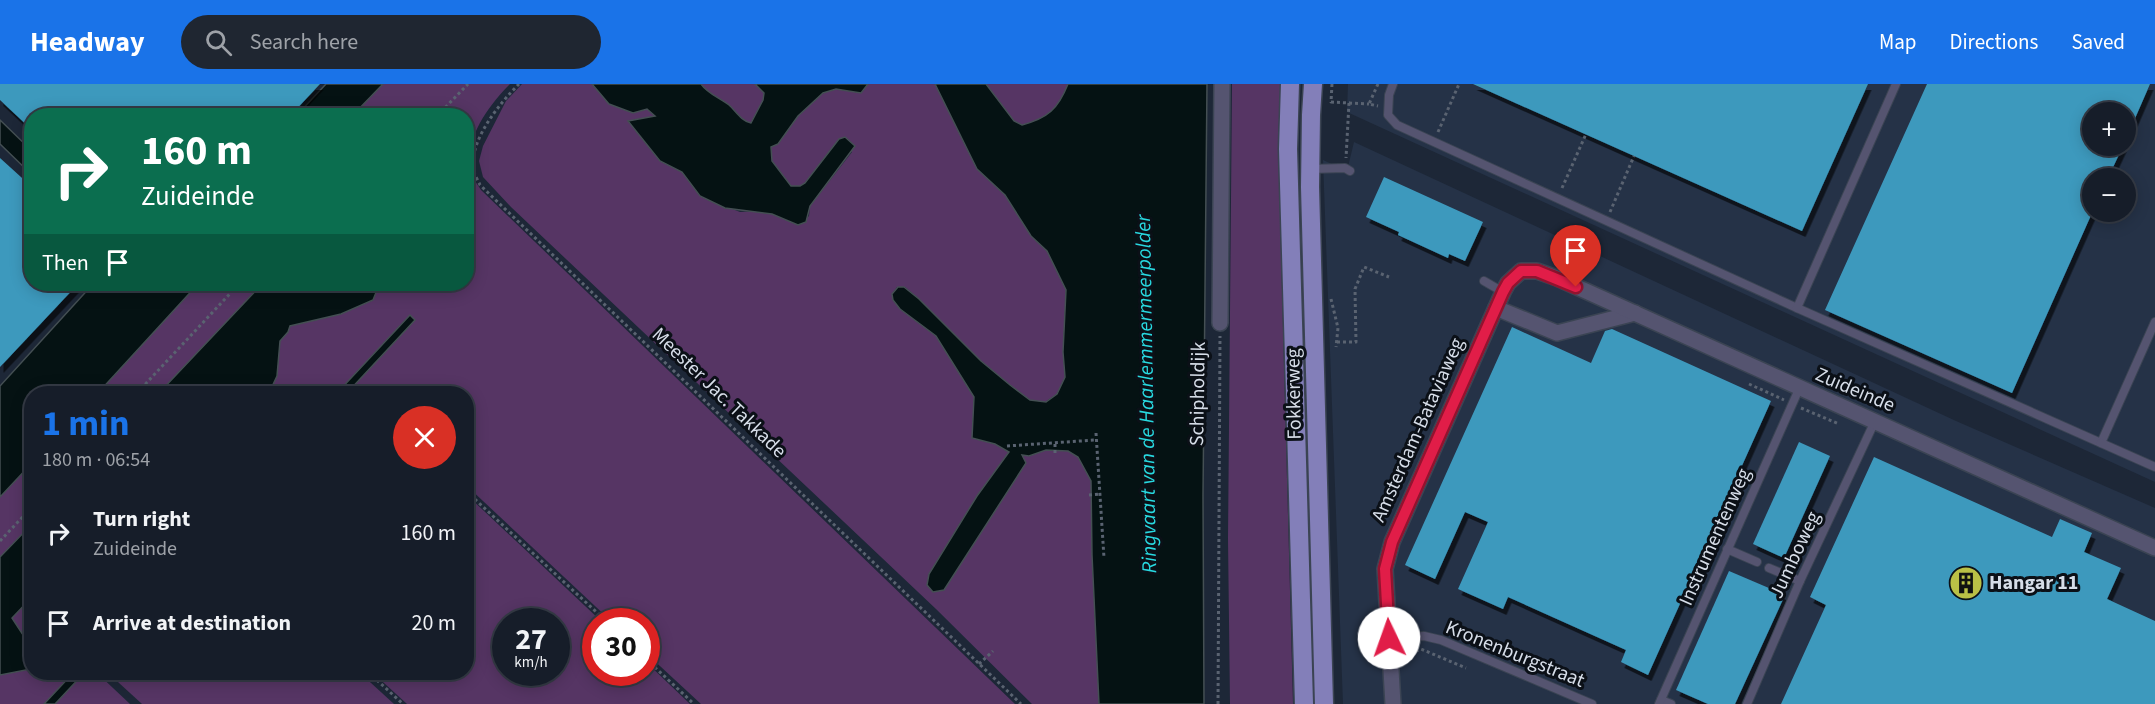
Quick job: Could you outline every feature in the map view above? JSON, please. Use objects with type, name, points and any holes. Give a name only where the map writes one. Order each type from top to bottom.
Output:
[{"type":"main road","name":"Fokkerweg","points":[[1290,84],[1288,149],[1304,704]]},
{"type":"main road","name":"Fokkerweg","points":[[1313,84],[1310,170],[1324,704]]},
{"type":"street","name":"Schipholdijk","points":[[1220,323],[1222,84]]},
{"type":"street","name":"Amsterdam-Bataviaweg","points":[[1393,704],[1385,569],[1392,542],[1503,292],[1508,283],[1521,271],[1537,271]]},
{"type":"street","name":"Zuideinde","points":[[1537,271],[1635,313],[1799,389],[1872,428],[2155,548]]},
{"type":"street","points":[[1496,308],[1557,333],[1635,313]]},
{"type":"lane","points":[[1393,84],[1389,95],[1388,115],[1397,125],[1797,308],[2155,467]]},
{"type":"lane","points":[[1797,308],[1896,84]]},
{"type":"lane","points":[[1310,170],[1347,169]]},
{"type":"lane","points":[[1484,281],[1503,292]]},
{"type":"lane","points":[[2101,443],[2155,322]]},
{"type":"lane","name":"Instrumentenweg","points":[[1660,702],[1799,389]]},
{"type":"lane","name":"Jumboweg","points":[[1747,704],[1800,581],[1872,428]]},
{"type":"lane","points":[[1727,549],[1757,562]]},
{"type":"lane","points":[[1769,568],[1800,581]]},
{"type":"lane","name":"Kronenburgstraat","points":[[1389,638],[1424,636],[1441,640],[1592,704]]},
{"type":"lane","points":[[1660,702],[1671,704]]},
{"type":"path","points":[[445,108],[468,84]]},
{"type":"path","name":"Meester Jac. Takkade","points":[[474,162],[483,131],[501,102],[519,84]]},
{"type":"path","points":[[1332,84],[1331,102],[1369,104]]},
{"type":"path","points":[[1434,142],[1459,84]]},
{"type":"path","points":[[1347,169],[1349,103]]},
{"type":"path","points":[[1558,199],[1586,134]]},
{"type":"path","points":[[1606,221],[1634,156]]},
{"type":"path","name":"Meester Jac. Takkade","points":[[474,170],[480,185],[1021,704]]},
{"type":"path","points":[[1337,342],[1356,342],[1355,289],[1364,267],[1389,277]]},
{"type":"path","points":[[144,386],[232,291]]},
{"type":"path","points":[[1330,297],[1338,328],[1336,347]]},
{"type":"path","name":"Schipholdijk","points":[[1218,704],[1220,323]]},
{"type":"path","points":[[1740,379],[1817,416],[1872,428]]},
{"type":"path","points":[[1096,434],[1104,558]]},
{"type":"path","points":[[1007,446],[1096,440]]},
{"type":"path","points":[[1055,443],[1055,454]]},
{"type":"path","points":[[1089,495],[1100,494]]},
{"type":"path","points":[[474,498],[592,608]]},
{"type":"path","points":[[0,541],[24,516]]},
{"type":"path","points":[[1403,663],[1410,654],[1421,649],[1466,668]]},
{"type":"path","points":[[980,664],[993,651]]},
{"type":"path","points":[[660,672],[694,704]]},
{"type":"path","points":[[377,680],[403,704]]},
{"type":"shaded area","points":[[383,84],[510,84],[486,113],[474,136],[474,108],[360,108]]},
{"type":"shaded area","points":[[522,84],[592,84],[609,104],[633,113],[647,108],[656,117],[628,121],[660,161],[682,172],[700,196],[740,212],[758,211],[773,214],[798,225],[809,216],[810,206],[852,152],[839,139],[805,183],[800,186],[791,186],[773,163],[770,153],[771,147],[801,112],[820,96],[837,89],[861,93],[868,84],[935,84],[977,169],[1005,195],[1031,236],[1047,251],[1066,290],[1063,352],[1065,377],[1057,394],[1045,402],[1030,400],[981,361],[905,287],[897,287],[892,294],[900,309],[936,336],[974,397],[972,438],[995,444],[1009,452],[1029,456],[1046,450],[1068,451],[1078,456],[1085,467],[1091,481],[1093,508],[1092,555],[1099,704],[1032,704],[936,609],[511,207],[483,177],[479,161],[483,146],[506,101]]},
{"type":"shaded area","points":[[701,84],[755,84],[764,92],[763,100],[751,123],[744,120],[729,105]]},
{"type":"shaded area","points":[[986,84],[1069,84],[1056,106],[1046,116],[1022,125],[1014,121]]},
{"type":"shaded area","points":[[1232,84],[1281,84],[1278,139],[1293,704],[1230,704],[1228,539]]},
{"type":"shaded area","points":[[1348,84],[2155,84],[2155,482],[1347,112]]},
{"type":"shaded area","points":[[1354,142],[1956,421],[2155,508],[2155,704],[1343,704],[1323,160],[1347,171]]},
{"type":"shaded area","points":[[474,180],[481,190],[1015,704],[701,704],[660,666],[660,608],[597,608],[474,493],[474,386],[354,386],[415,320],[410,315],[344,386],[104,386],[192,291],[474,291]]},
{"type":"shaded area","points":[[24,471],[24,680],[66,680],[44,704],[0,704],[0,497]]},
{"type":"shaded area","points":[[474,502],[587,608],[582,608],[582,686],[660,686],[660,675],[690,704],[407,704],[381,680],[474,680]]},
{"type":"shaded area","points":[[78,680],[104,680],[130,704],[55,704]]},
{"type":"shaded area","points":[[116,680],[368,680],[394,704],[142,704]]},
{"type":"water","points":[[326,84],[383,84],[360,108],[304,108]]},
{"type":"water","points":[[592,84],[701,84],[729,105],[741,118],[751,123],[763,100],[764,93],[755,84],[868,84],[861,93],[836,89],[823,93],[798,116],[778,144],[771,147],[772,161],[791,186],[800,186],[805,183],[839,139],[845,137],[855,146],[810,206],[806,222],[798,225],[772,214],[725,208],[700,196],[682,172],[660,161],[628,121],[655,116],[647,109],[633,113],[609,104]]},
{"type":"water","name":"Ringvaart van de Haarlemmermeerpolder","points":[[935,84],[986,84],[1014,121],[1022,125],[1039,119],[1051,111],[1068,84],[1207,84],[1203,495],[1204,704],[1099,704],[1091,481],[1078,457],[1068,451],[1046,450],[1029,456],[1022,455],[1026,463],[944,590],[933,592],[927,585],[929,574],[977,496],[1009,452],[995,444],[972,438],[974,397],[936,336],[900,309],[893,300],[892,294],[898,287],[904,287],[981,361],[1030,400],[1046,402],[1057,394],[1065,377],[1063,352],[1066,290],[1047,251],[1031,236],[1005,195],[977,169]]},
{"type":"water","points":[[0,120],[24,143],[24,167],[0,144]]},
{"type":"water","points":[[87,291],[192,291],[104,386],[24,386],[24,471],[0,497],[0,386]]},
{"type":"water","points":[[255,291],[377,291],[373,300],[341,314],[290,326],[280,341],[277,376],[272,386],[166,386]]},
{"type":"water","points":[[410,315],[415,320],[354,386],[344,386]]},
{"type":"water","points":[[24,532],[24,605],[12,618],[24,636],[24,670],[0,675],[0,557]]},
{"type":"water","points":[[66,680],[78,680],[55,704],[44,704]]},
{"type":"building","points":[[0,84],[320,84],[298,108],[24,108],[24,122],[0,100]]},
{"type":"building","points":[[1473,84],[1868,84],[1802,231]]},
{"type":"building","points":[[1927,84],[2150,84],[2136,116],[2136,102],[2082,102],[2082,156],[2118,156],[2113,168],[2082,168],[2082,222],[2088,222],[2012,393],[1825,310]]},
{"type":"building","points":[[0,158],[24,180],[24,291],[71,291],[0,367]]},
{"type":"building","points":[[1384,177],[1483,222],[1465,261],[1449,254],[1448,258],[1366,217]]},
{"type":"building","points":[[1512,327],[1591,363],[1605,331],[1612,329],[1771,401],[1648,675],[1621,662],[1626,650],[1508,597],[1503,609],[1458,589],[1488,522],[1465,512],[1435,579],[1405,565]]},
{"type":"building","points":[[1799,442],[1830,456],[1784,558],[1753,544]]},
{"type":"building","name":"Hangar 11","points":[[1874,457],[2052,537],[2060,519],[2092,533],[2084,552],[2121,568],[2107,599],[2155,621],[2155,704],[1781,704],[1826,605],[1810,597]]},
{"type":"building","points":[[1729,571],[1785,595],[1735,704],[1708,704],[1676,690]]},
{"type":"place","name":"Hangar 11","points":[[1966,583]]},
{"type":"route","points":[[1389,638],[1385,569],[1392,542],[1503,292],[1508,283],[1521,271],[1537,271],[1576,287]]}]
